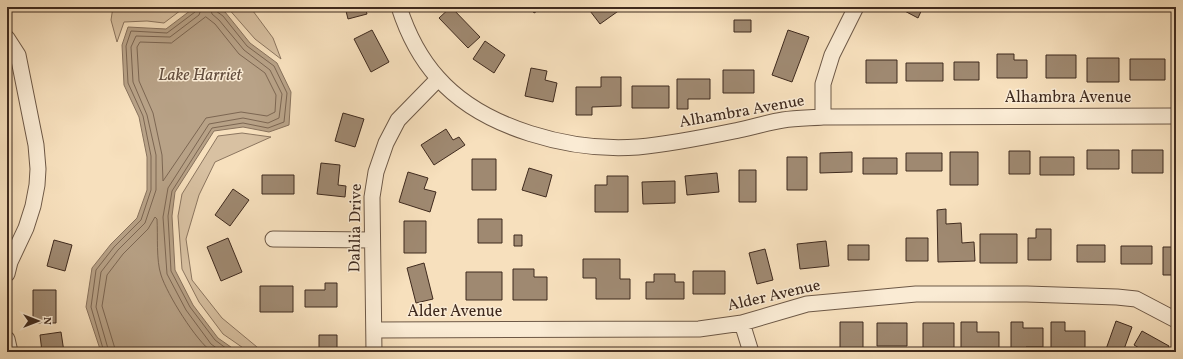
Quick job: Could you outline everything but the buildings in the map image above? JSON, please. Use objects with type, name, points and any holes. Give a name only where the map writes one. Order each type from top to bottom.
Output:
[{"type":"street","name":"Alhambra Avenue","points":[[399,7],[413,41],[438,78],[469,105],[515,129],[565,143],[617,148],[660,145],[691,140],[782,120],[822,117],[1176,116]]},
{"type":"street","points":[[822,117],[823,84],[832,55],[856,7]]},
{"type":"street","points":[[7,38],[14,46],[18,55],[36,145],[38,169],[33,206],[26,228],[10,262],[7,274]]},
{"type":"street","name":"Dahlia Drive","points":[[374,352],[372,198],[376,172],[386,143],[398,120],[415,100],[438,78]]},
{"type":"street","points":[[273,239],[372,240]]},
{"type":"street","name":"Alder Avenue","points":[[374,330],[700,329],[742,324],[807,304],[916,294],[1027,294],[1117,297],[1136,299],[1176,320]]},
{"type":"street","points":[[742,324],[751,352]]},
{"type":"street","points":[[7,339],[10,352]]},
{"type":"shaded area","points":[[113,7],[185,7],[164,23],[147,21],[124,22],[117,42],[111,20]]},
{"type":"shaded area","points":[[227,7],[250,7],[273,38],[281,59],[255,39]]},
{"type":"shaded area","points":[[242,133],[271,137],[215,162],[199,195],[186,239],[192,280],[222,318],[263,352],[249,352],[223,334],[199,302],[182,269],[178,216],[182,194],[218,136]]},
{"type":"water","name":"Lake Harriet","points":[[195,7],[217,7],[225,12],[250,43],[277,63],[291,92],[289,125],[269,132],[243,127],[214,131],[175,192],[172,216],[175,270],[193,305],[218,338],[238,352],[101,352],[86,307],[92,268],[111,244],[137,218],[147,190],[147,157],[139,117],[124,85],[122,45],[128,27],[166,29]]}]
